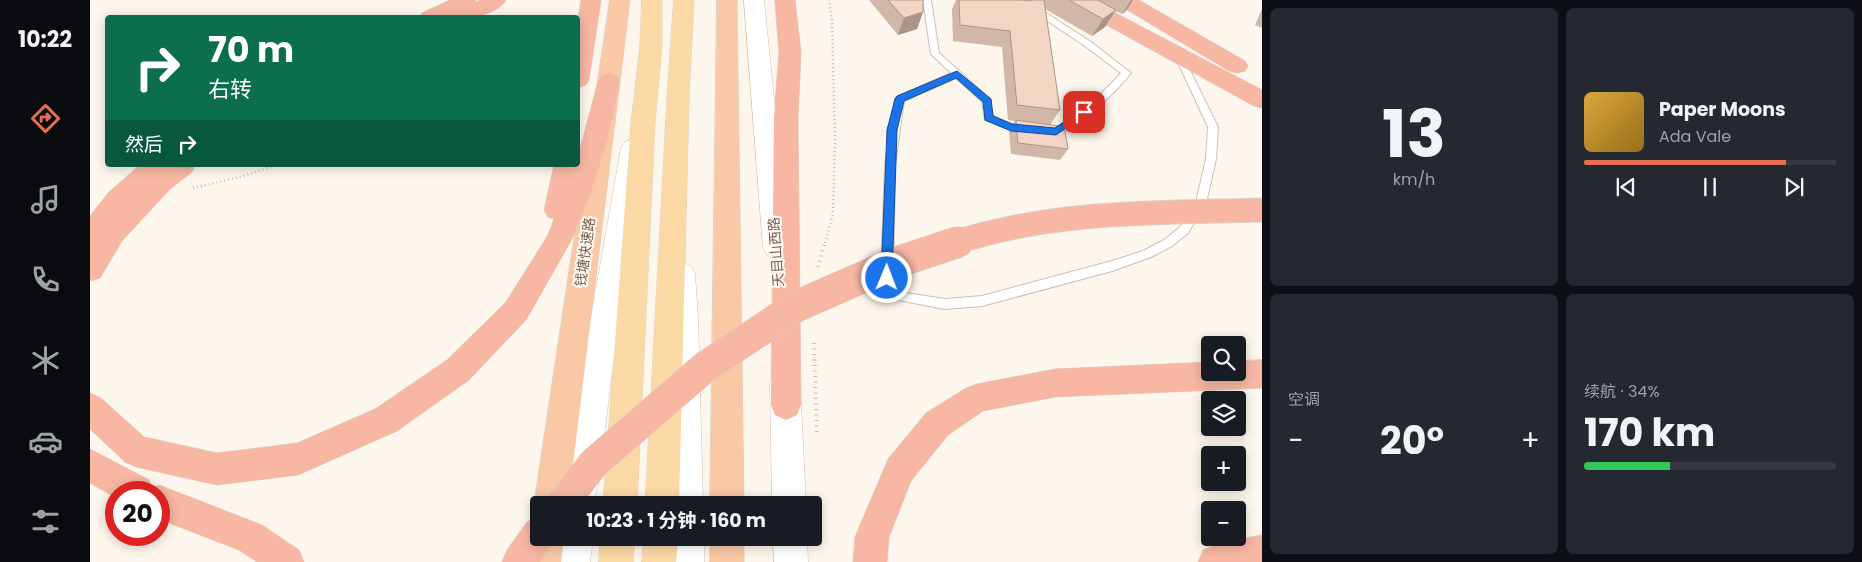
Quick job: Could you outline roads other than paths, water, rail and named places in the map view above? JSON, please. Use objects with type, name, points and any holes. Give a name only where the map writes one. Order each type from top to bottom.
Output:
[{"type":"highway","points":[[435,15],[466,0]]},
{"type":"highway","points":[[465,15],[496,0]]},
{"type":"highway","points":[[580,69],[592,0]]},
{"type":"highway","name":"钱塘快速路","points":[[552,496],[620,0]]},
{"type":"highway","points":[[727,0],[727,496]]},
{"type":"highway","points":[[785,0],[790,52],[786,118],[786,405]]},
{"type":"highway","points":[[1075,0],[1262,100]]},
{"type":"highway","points":[[1124,0],[1262,81]]},
{"type":"highway","points":[[90,408],[136,451],[217,470],[298,459],[386,420],[458,370],[516,311],[560,239],[577,195],[594,141],[609,81]]},
{"type":"highway","points":[[90,236],[118,199],[155,167]]},
{"type":"highway","points":[[516,311],[555,219],[566,167]]},
{"type":"highway","points":[[90,270],[113,233],[161,182],[186,177]]},
{"type":"highway","points":[[568,496],[594,462],[705,367],[797,306],[895,263],[970,238],[1053,220],[1152,212],[1262,210]]},
{"type":"highway","points":[[870,562],[872,537],[899,470],[937,424],[978,398],[1055,383],[1262,374]]},
{"type":"highway","points":[[90,465],[118,481]]},
{"type":"highway","points":[[170,506],[250,537],[286,562]]},
{"type":"highway","points":[[519,562],[530,546]]},
{"type":"highway","points":[[544,562],[546,546]]},
{"type":"highway","points":[[727,546],[727,562]]},
{"type":"highway","points":[[1215,562],[1262,552]]},
{"type":"main road","points":[[621,496],[643,123],[651,45],[652,0]]},
{"type":"main road","points":[[662,496],[678,98],[684,0]]},
{"type":"main road","name":"天目山西路","points":[[754,0],[770,171],[786,405],[789,496]]},
{"type":"main road","points":[[581,496],[598,363],[651,45]]},
{"type":"main road","points":[[675,196],[684,317],[686,496]]},
{"type":"main road","points":[[573,562],[575,546]]},
{"type":"main road","points":[[616,562],[617,546]]},
{"type":"main road","points":[[660,562],[661,546]]},
{"type":"main road","points":[[687,546],[687,562]]},
{"type":"main road","points":[[790,546],[791,562]]},
{"type":"lane","points":[[927,0],[935,54],[987,101],[988,118],[1011,127],[1056,132],[1108,95],[1126,73],[1088,44],[1020,0]]},
{"type":"lane","points":[[957,74],[900,99],[892,130],[887,278],[902,296],[945,304],[982,302],[1104,269],[1147,254],[1168,243],[1184,230],[1202,203],[1211,159],[1213,127],[1179,56]]}]
